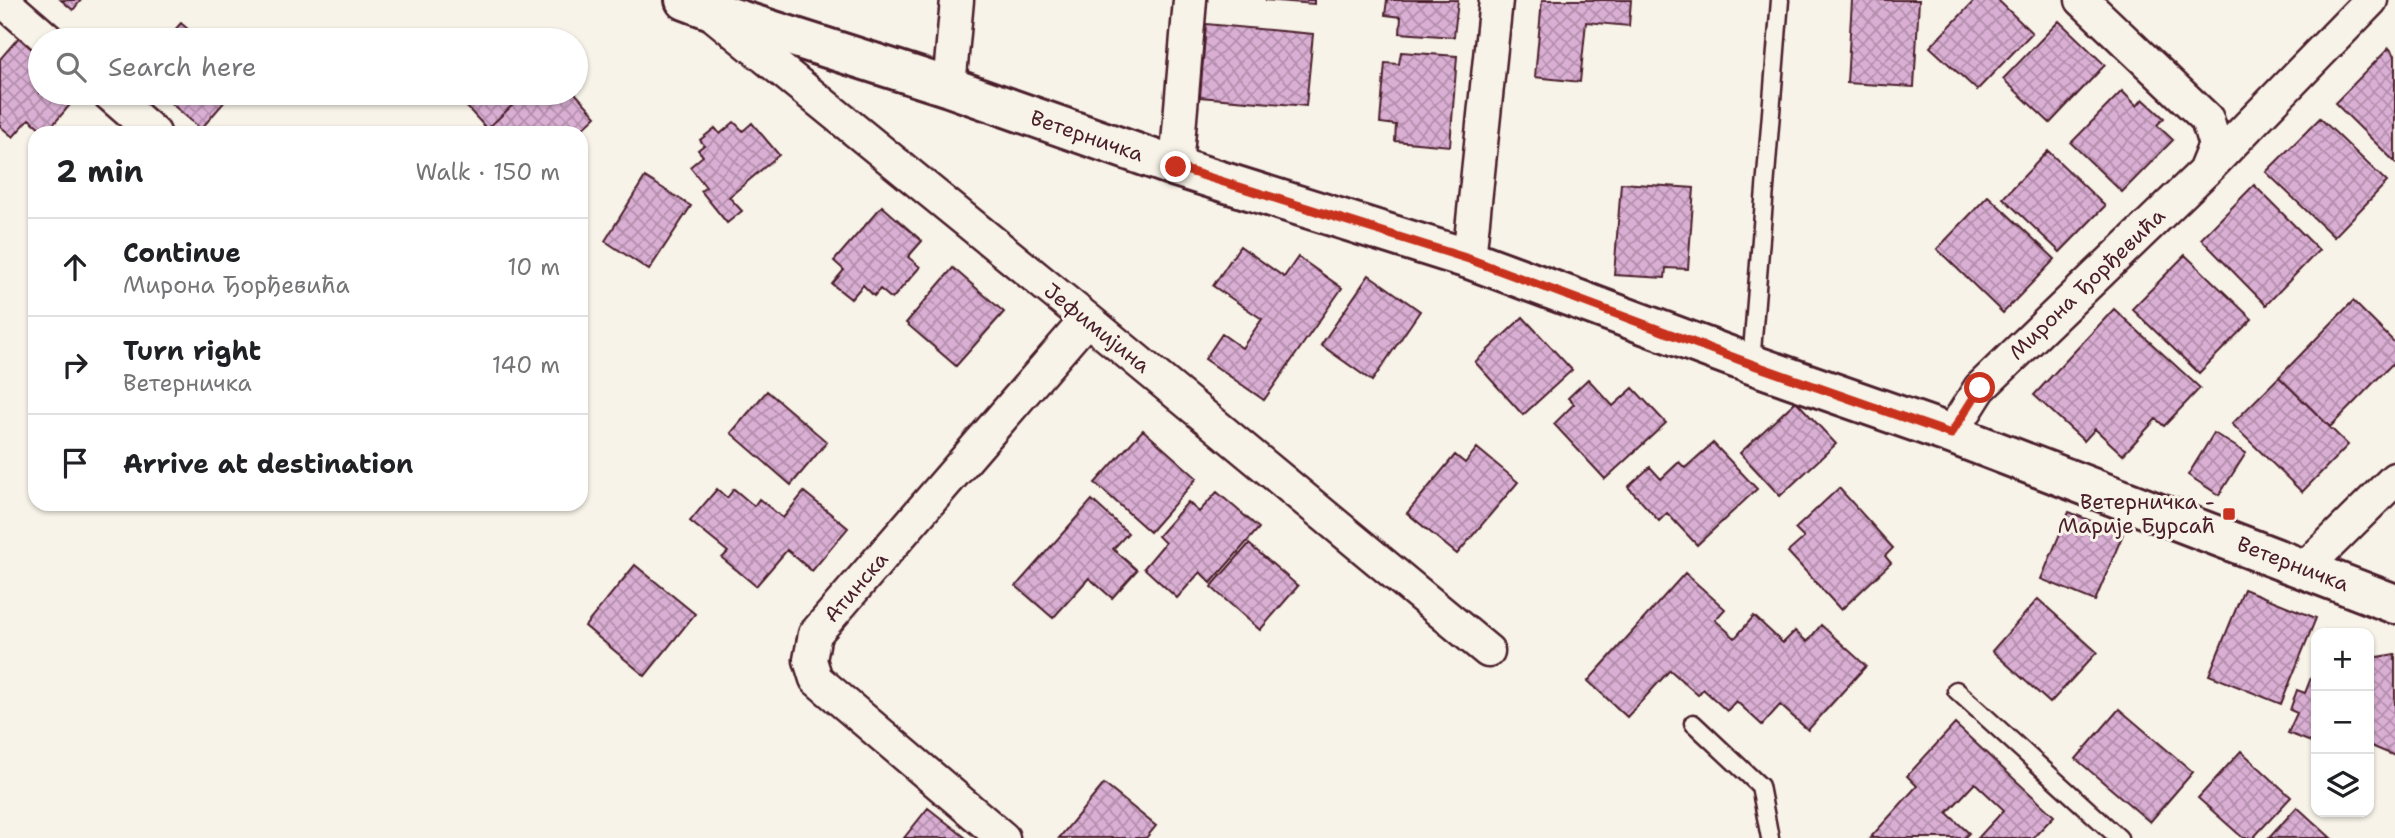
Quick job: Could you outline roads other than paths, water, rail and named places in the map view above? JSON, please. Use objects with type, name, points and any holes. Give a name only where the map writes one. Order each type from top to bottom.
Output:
[{"type":"street","points":[[2,0],[34,28]]},
{"type":"street","points":[[949,87],[957,0]]},
{"type":"street","points":[[1176,167],[1190,0]]},
{"type":"street","points":[[1469,259],[1496,0]]},
{"type":"street","points":[[2082,0],[2207,119],[2215,145],[2204,172]]},
{"type":"street","name":"Мирона Ђорђевића","points":[[1951,434],[1980,388],[2204,172],[2371,0]]},
{"type":"street","name":"Ветерничка","points":[[713,6],[1176,167],[1469,259],[1751,364],[1951,434],[2395,604]]},
{"type":"street","name":"Јефимијина","points":[[713,6],[1488,652]]},
{"type":"street","points":[[122,105],[146,126]]},
{"type":"street","name":"Атинска","points":[[1003,838],[816,679],[810,660],[815,634],[1087,319]]},
{"type":"street","points":[[2305,568],[2395,478]]},
{"type":"lane","points":[[1751,364],[1780,0]]},
{"type":"lane","points":[[1956,690],[2119,838]]},
{"type":"lane","points":[[1693,723],[1760,786],[1770,838]]},
{"type":"place","name":"Ветерничка - Марије Бурсаћ","points":[[2229,514]]}]
